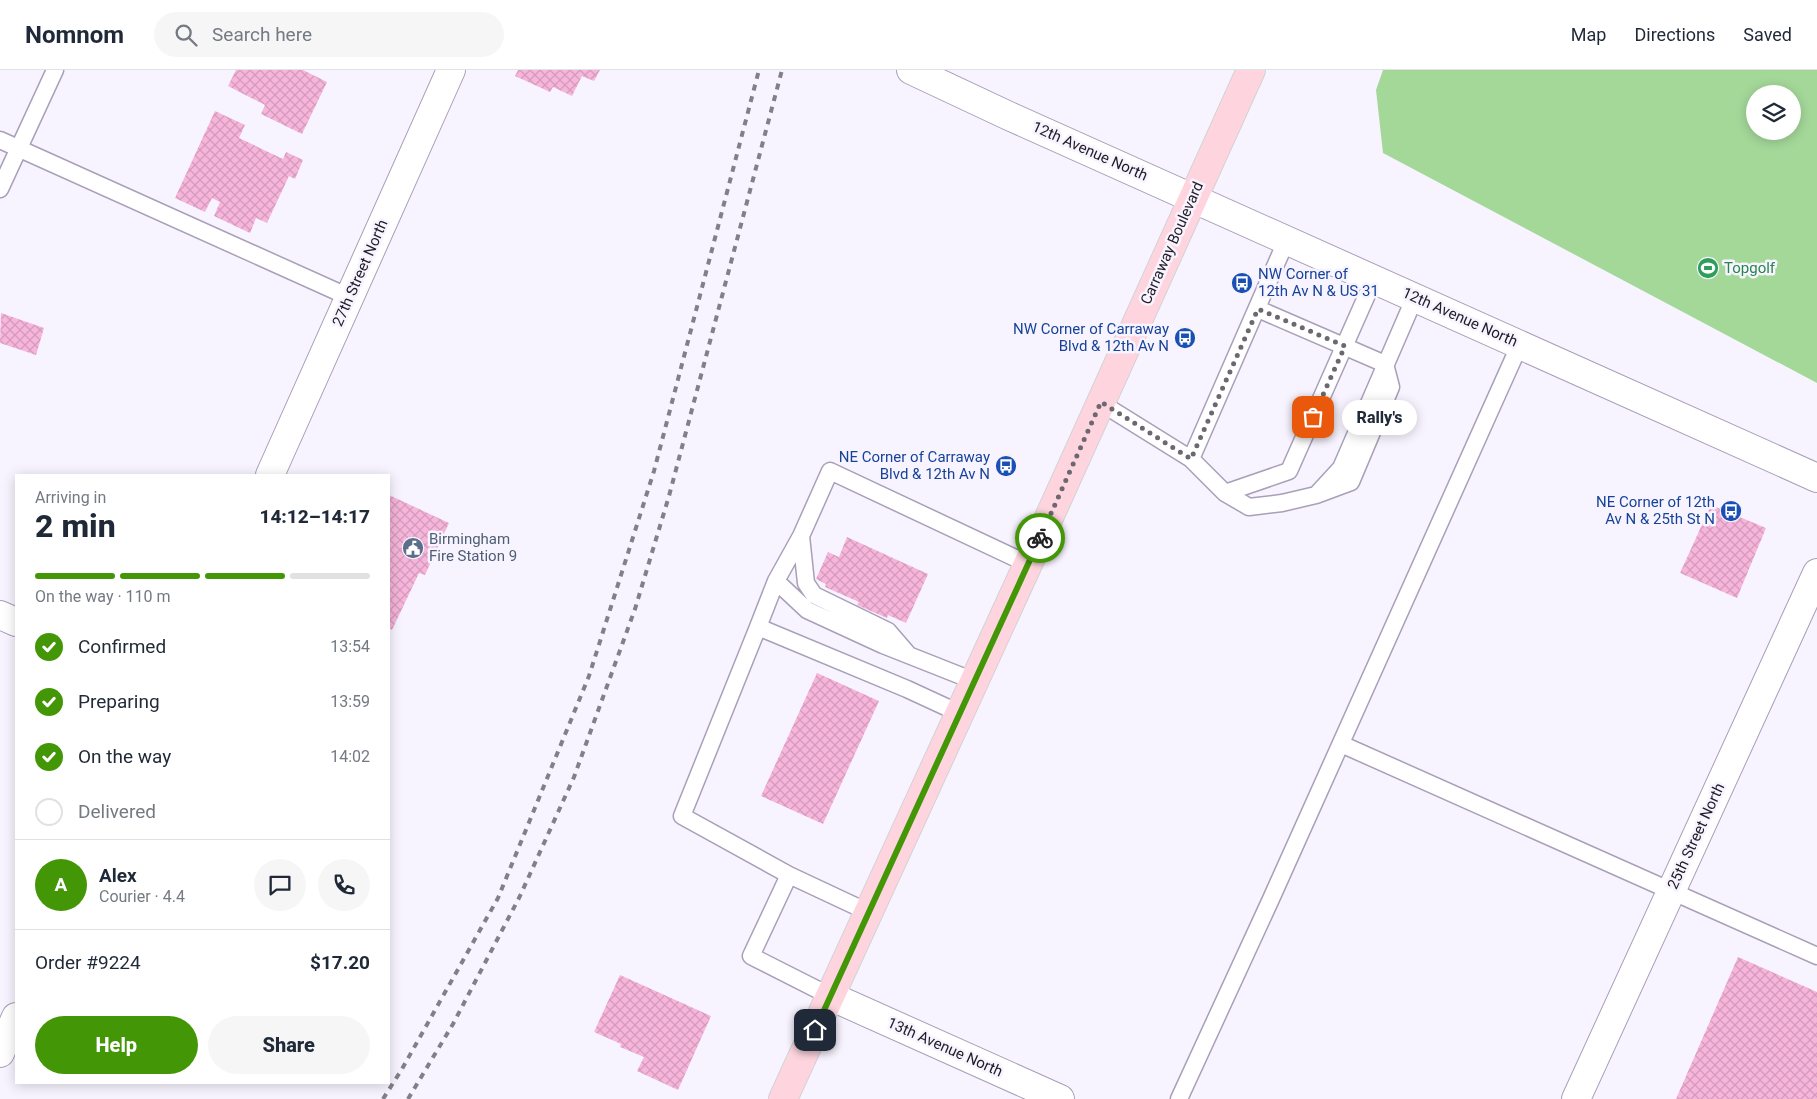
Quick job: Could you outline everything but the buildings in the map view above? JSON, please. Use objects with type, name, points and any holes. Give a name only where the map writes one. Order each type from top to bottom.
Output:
[{"type":"main road","name":"Carraway Boulevard","points":[[783,1099],[1028,564],[1251,70]]},
{"type":"street","name":"27th Street North","points":[[270,474],[451,70]]},
{"type":"street","name":"12th Avenue North","points":[[914,71],[1009,116],[1817,478]]},
{"type":"street","name":"25th Street North","points":[[1576,1099],[1670,891],[1814,588]]},
{"type":"street","points":[[0,614],[15,622]]},
{"type":"street","name":"13th Avenue North","points":[[830,996],[1060,1099]]},
{"type":"street","points":[[0,1053],[15,1019]]},
{"type":"lane","points":[[0,189],[55,70]]},
{"type":"lane","points":[[0,140],[349,297]]},
{"type":"lane","points":[[1191,459],[1287,239]]},
{"type":"lane","points":[[1225,493],[1289,471],[1374,279]]},
{"type":"lane","points":[[1101,402],[1191,459],[1225,493],[1248,507],[1282,503],[1316,495],[1341,468],[1415,297]]},
{"type":"lane","points":[[1258,309],[1385,364]]},
{"type":"lane","points":[[1179,1099],[1341,744],[1520,344]]},
{"type":"lane","points":[[868,912],[789,875],[682,816],[776,581],[801,536],[830,471],[1028,564]]},
{"type":"lane","points":[[801,536],[806,583],[814,595],[888,631],[910,656]]},
{"type":"lane","points":[[776,581],[807,610],[910,656],[974,681]]},
{"type":"lane","points":[[758,627],[907,689],[959,713]]},
{"type":"lane","points":[[1341,744],[1817,956]]},
{"type":"lane","points":[[789,875],[751,956],[830,996]]},
{"type":"green space","name":"Topgolf","points":[[1383,70],[1817,70],[1817,383],[1383,153],[1376,90]]},
{"type":"railway","points":[[383,1099],[402,1069],[498,898],[589,676],[654,471],[759,70]]},
{"type":"railway","points":[[408,1099],[453,1024],[520,896],[574,777],[635,609],[669,496],[782,70]]},
{"type":"way so far","points":[[1040,538],[1101,402],[1191,459],[1258,309],[1345,346],[1313,417]]},
{"type":"place","name":"Topgolf","points":[[1708,268]]},
{"type":"place","name":"NW Corner of 12th Av N & US 31","points":[[1242,283]]},
{"type":"place","name":"NW Corner of Carraway Blvd & 12th Av N","points":[[1185,338]]},
{"type":"place","name":"Rally's","points":[[1313,417]]},
{"type":"place","name":"NE Corner of Carraway Blvd & 12th Av N","points":[[1006,466]]},
{"type":"place","name":"NE Corner of 12th Av N & 25th St N","points":[[1731,511]]},
{"type":"place","name":"Birmingham Fire Station 9","points":[[413,548]]},
{"type":"route","points":[[815,1030],[1040,538]]}]
